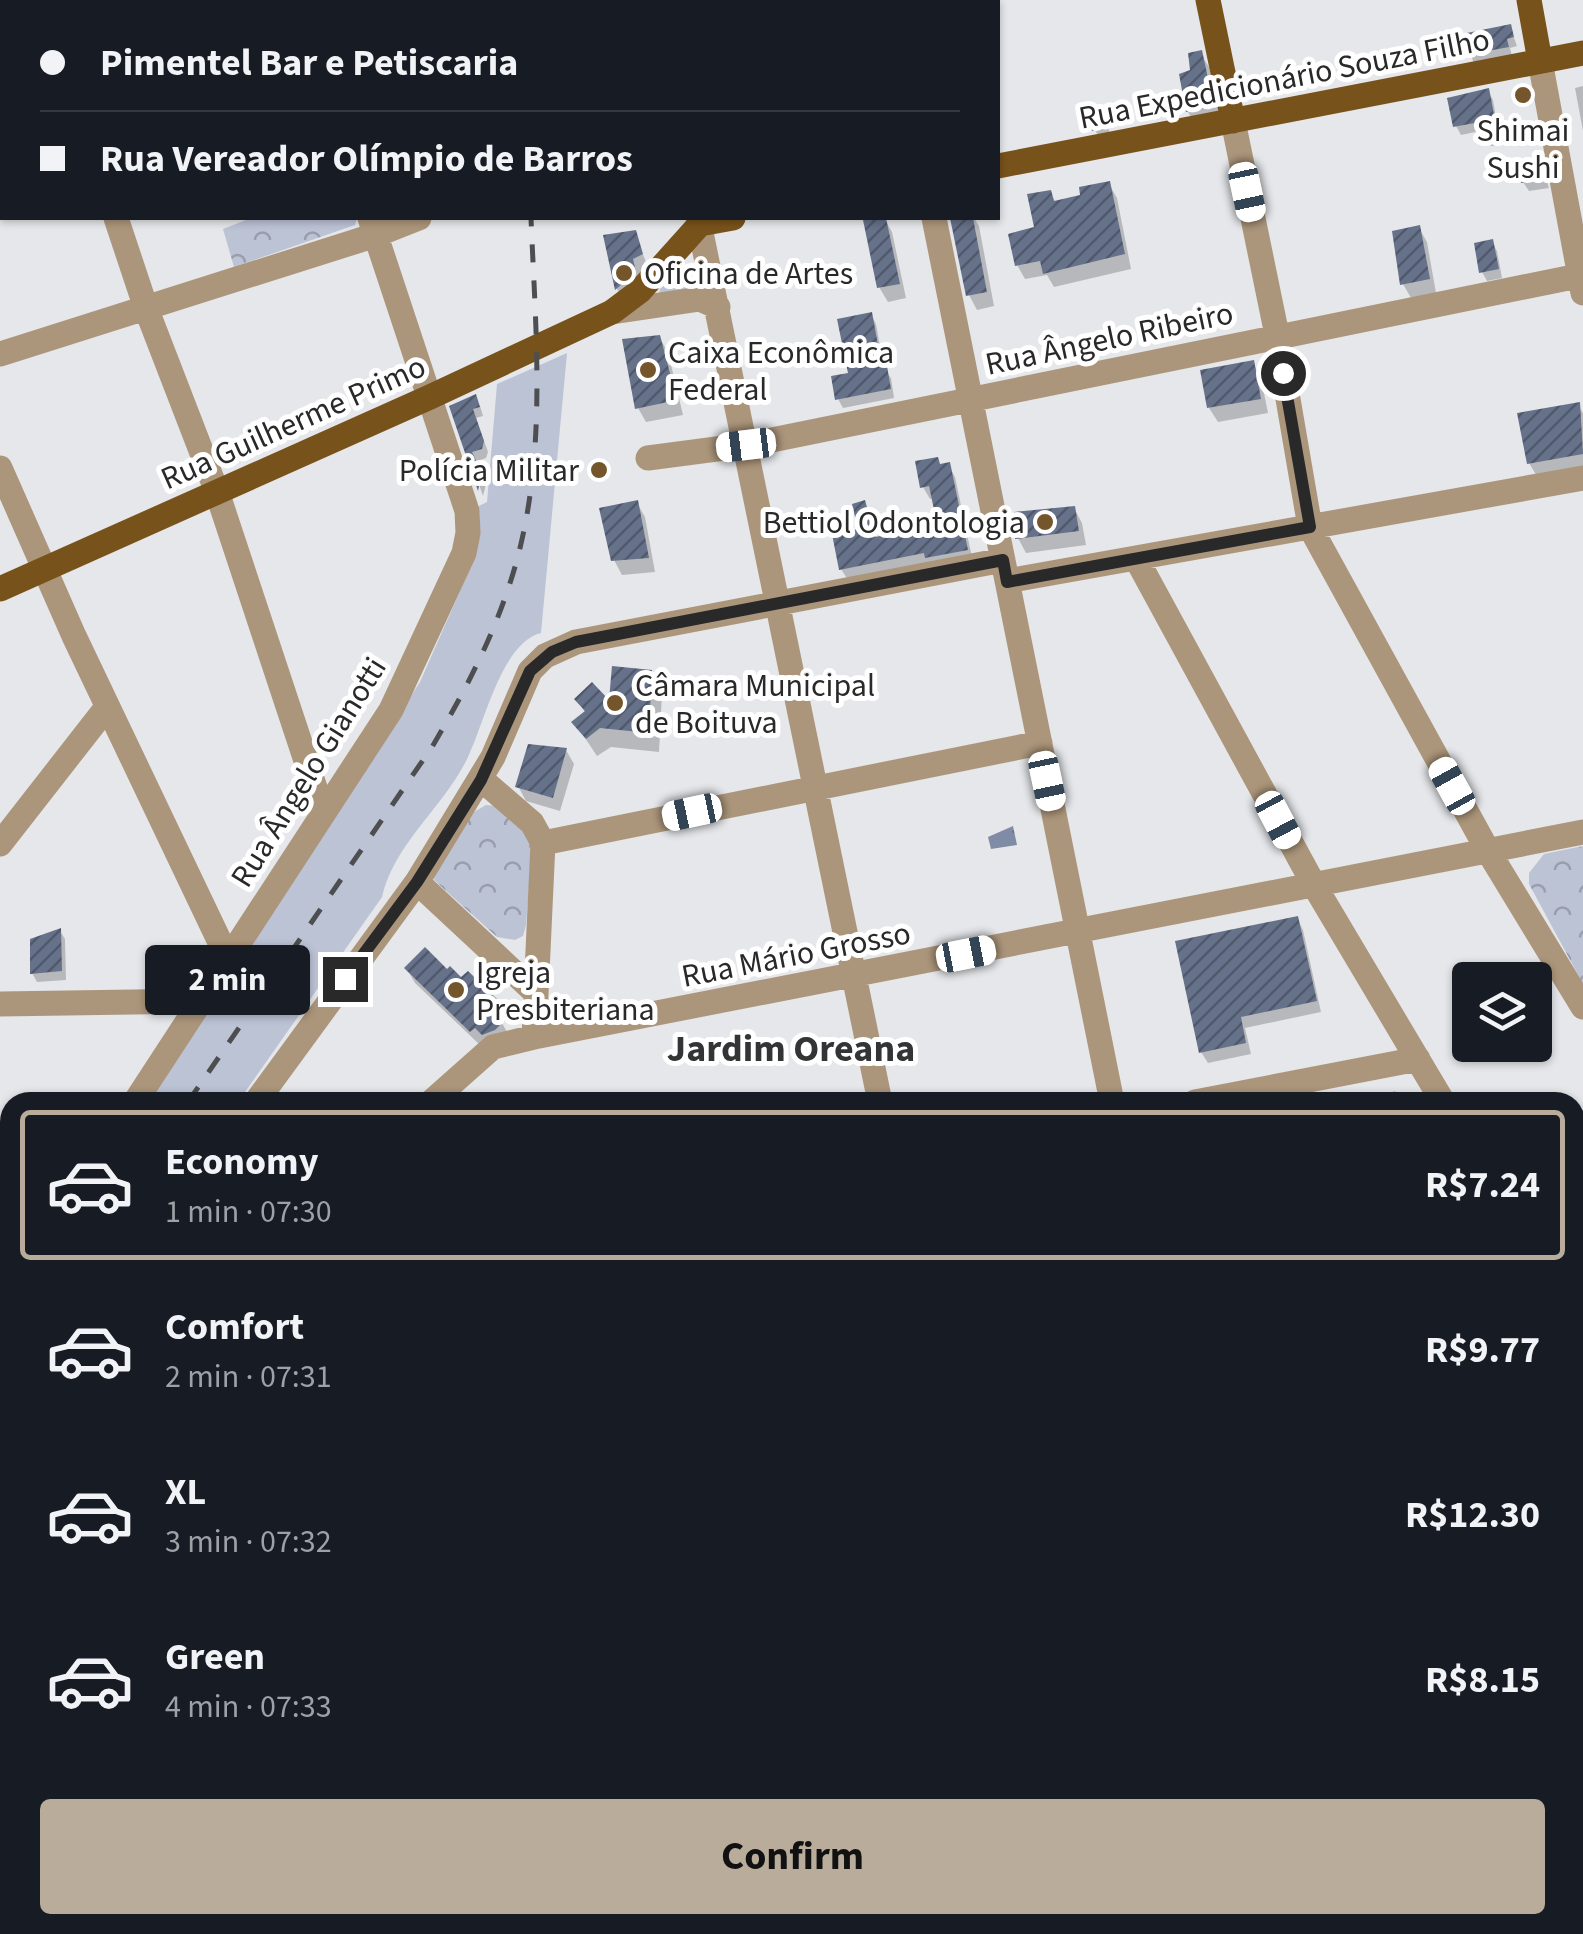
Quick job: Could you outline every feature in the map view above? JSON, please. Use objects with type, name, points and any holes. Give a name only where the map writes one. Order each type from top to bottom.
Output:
[{"type":"main road","points":[[1208,0],[1232,121]]},
{"type":"main road","points":[[1528,0],[1540,61]]},
{"type":"main road","name":"Rua Expedicionário Souza Filho","points":[[1000,166],[1583,53]]},
{"type":"main road","name":"Rua Guilherme Primo","points":[[0,588],[612,312],[640,291],[699,221]]},
{"type":"street","points":[[1540,61],[1582,281]]},
{"type":"street","points":[[1232,121],[1310,527],[1488,851],[1583,1006]]},
{"type":"street","points":[[117,220],[217,492],[323,812]]},
{"type":"street","points":[[0,354],[146,308],[373,226],[407,220]]},
{"type":"street","points":[[934,220],[1110,1092]]},
{"type":"street","points":[[699,221],[878,1092]]},
{"type":"street","name":"Rua Ângelo Gianotti","points":[[142,1092],[392,710],[467,544],[467,512],[373,226]]},
{"type":"street","name":"Rua Ângelo Ribeiro","points":[[648,458],[746,445],[1276,335],[1582,281]]},
{"type":"street","points":[[612,312],[700,298],[718,307]]},
{"type":"street","points":[[0,468],[107,706],[229,960]]},
{"type":"street","points":[[263,1092],[417,882],[481,780],[526,676],[552,652],[576,642],[778,604],[1005,571],[1136,558],[1583,478]]},
{"type":"street","points":[[1136,558],[1314,885],[1437,1092]]},
{"type":"street","points":[[0,844],[107,706]]},
{"type":"street","points":[[542,843],[1040,743]]},
{"type":"street","points":[[481,780],[532,823],[542,843],[534,1037]]},
{"type":"street","name":"Rua Mário Grosso","points":[[442,1092],[493,1047],[534,1037],[1583,832]]},
{"type":"street","points":[[417,882],[535,992]]},
{"type":"street","points":[[0,1004],[200,1002]]},
{"type":"street","points":[[1246,1092],[1418,1059]]},
{"type":"green space","points":[[246,220],[356,220],[355,225],[234,267],[223,229]]},
{"type":"green space","points":[[685,265],[694,268],[699,291],[659,294],[660,289]]},
{"type":"green space","points":[[567,353],[541,633],[527,640],[505,667],[458,775],[397,859],[382,897],[245,1092],[153,1092],[420,682],[475,557],[480,534],[479,506],[487,502],[497,384]]},
{"type":"green space","points":[[486,805],[495,806],[524,827],[532,849],[526,925],[523,936],[515,940],[497,937],[434,880],[472,813]]},
{"type":"green space","points":[[1583,846],[1583,984],[1529,884],[1529,873],[1544,854]]},
{"type":"water","points":[[1013,826],[1017,845],[991,849],[988,837]]},
{"type":"building","points":[[1511,24],[1514,37],[1507,39],[1509,47],[1466,55],[1462,34]]},
{"type":"building","points":[[1202,50],[1214,107],[1186,112],[1179,74],[1190,70],[1188,53]]},
{"type":"building","points":[[1489,88],[1498,136],[1483,138],[1480,122],[1453,127],[1447,98]]},
{"type":"building","points":[[1103,105],[1108,128],[1092,131],[1088,107]]},
{"type":"building","points":[[1541,156],[1545,179],[1521,183],[1517,161]]},
{"type":"building","points":[[1110,181],[1125,254],[1043,274],[1040,261],[1015,266],[1008,234],[1034,227],[1027,194],[1051,190],[1054,201],[1080,195],[1079,187]]},
{"type":"building","points":[[863,220],[886,220],[900,284],[877,288]]},
{"type":"building","points":[[950,220],[973,220],[987,292],[966,296]]},
{"type":"building","points":[[1420,225],[1430,279],[1400,285],[1392,231]]},
{"type":"building","name":"Oficina de Artes","points":[[636,230],[643,254],[633,259],[636,272],[615,290],[603,235]]},
{"type":"building","points":[[1493,239],[1499,269],[1479,273],[1474,243]]},
{"type":"building","points":[[872,312],[882,367],[887,366],[891,389],[835,400],[831,376],[848,373],[837,319]]},
{"type":"building","name":"Caixa Econômica Federal","points":[[660,335],[677,400],[635,409],[622,339]]},
{"type":"building","points":[[1254,360],[1261,399],[1207,408],[1200,370]]},
{"type":"building","points":[[476,394],[480,407],[473,409],[484,441],[482,449],[472,452],[482,473],[478,491],[449,406]]},
{"type":"building","points":[[1580,402],[1583,454],[1527,464],[1517,413]]},
{"type":"building","points":[[938,457],[940,464],[950,462],[968,550],[925,558],[924,553],[839,570],[832,534],[858,529],[852,504],[865,500],[875,537],[919,528],[917,523],[936,519],[929,486],[920,488],[915,461]]},
{"type":"building","points":[[638,500],[649,558],[611,561],[599,508]]},
{"type":"building","name":"Bettiol Odontologia","points":[[1075,506],[1079,531],[1015,539],[1014,512]]},
{"type":"building","name":"Câmara Municipal de Boituva","points":[[612,666],[652,670],[649,733],[600,728],[586,739],[571,722],[585,711],[574,699],[592,682],[609,700]]},
{"type":"building","points":[[528,744],[567,748],[553,798],[515,787]]},
{"type":"building","points":[[1298,916],[1317,1001],[1241,1017],[1246,1043],[1199,1053],[1175,941]]},
{"type":"building","points":[[61,928],[62,971],[30,974],[30,939]]},
{"type":"building","name":"Igreja Presbiteriana","points":[[425,947],[461,977],[468,971],[500,1002],[494,1009],[500,1015],[500,1025],[495,1030],[482,1035],[475,1028],[470,1032],[404,968]]},
{"type":"railway","points":[[195,1092],[432,747],[501,610],[521,544],[535,452],[537,358],[531,220]]},
{"type":"place","name":"Shimai Sushi","points":[[1523,95]]},
{"type":"place","name":"Oficina de Artes","points":[[624,273]]},
{"type":"place","name":"Caixa Econômica Federal","points":[[648,370]]},
{"type":"place","name":"Polícia Militar","points":[[599,470]]},
{"type":"place","name":"Bettiol Odontologia","points":[[1045,522]]},
{"type":"place","name":"Câmara Municipal de Boituva","points":[[615,703]]},
{"type":"place","name":"Igreja Presbiteriana","points":[[456,990]]},
{"type":"district","name":"Jardim Oreana","points":[[791,1048]]},
{"type":"route","points":[[345,979],[417,882],[481,780],[526,676],[545,656],[576,642],[1003,560],[1007,582],[1310,527],[1283,373]]}]
